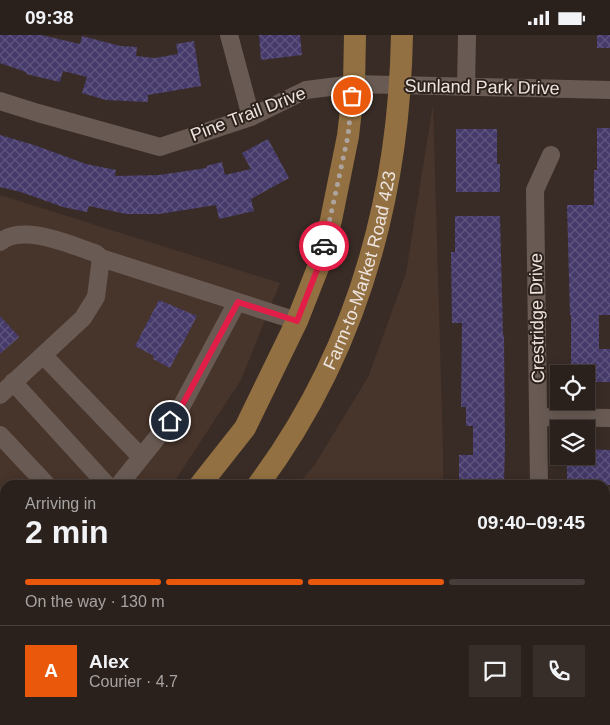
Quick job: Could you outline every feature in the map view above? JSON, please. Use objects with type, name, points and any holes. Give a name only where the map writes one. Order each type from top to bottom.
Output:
[{"type":"main road","points":[[204,480],[245,428],[297,321],[319,265],[348,136],[354,84],[355,35]]},
{"type":"main road","name":"Farm-to-Market Road 423","points":[[262,480],[282,453],[323,382],[349,325],[374,248],[392,166],[402,85],[402,35]]},
{"type":"street","points":[[229,35],[251,117]]},
{"type":"street","points":[[466,87],[467,35]]},
{"type":"street","name":"Pine Trail Drive","points":[[0,101],[160,147],[251,117],[306,91],[354,84]]},
{"type":"street","name":"Sunland Park Drive","points":[[354,84],[610,90]]},
{"type":"street","name":"Crestridge Drive","points":[[540,480],[535,190],[551,155]]},
{"type":"street","points":[[0,242],[16,235],[32,233],[95,253],[101,258],[297,321]]},
{"type":"street","points":[[0,395],[83,318],[96,297],[101,258]]},
{"type":"street","points":[[123,480],[180,409],[238,302]]},
{"type":"street","points":[[43,355],[141,457]]},
{"type":"street","points":[[13,382],[102,480]]},
{"type":"street","points":[[539,417],[610,418]]},
{"type":"street","points":[[3,445],[42,480]]},
{"type":"shaded area","points":[[433,104],[443,480],[301,480],[314,466],[368,377],[406,273]]},
{"type":"shaded area","points":[[0,195],[280,283],[241,380],[175,480],[0,480]]},
{"type":"building","points":[[0,35],[41,35],[80,44],[82,36],[120,46],[137,47],[136,56],[155,58],[178,54],[176,44],[194,41],[201,86],[148,95],[148,102],[106,100],[82,93],[87,77],[63,71],[60,82],[26,74],[26,72],[0,63]]},
{"type":"building","points":[[259,35],[300,35],[302,55],[261,60]]},
{"type":"building","points":[[597,35],[610,35],[610,48],[597,48]]},
{"type":"building","points":[[597,128],[610,128],[610,315],[599,315],[599,349],[610,349],[610,382],[595,382],[595,365],[571,365],[567,205],[594,205],[594,170],[597,170]]},
{"type":"building","points":[[456,129],[497,129],[497,164],[500,164],[500,192],[456,192]]},
{"type":"building","points":[[0,135],[86,164],[116,170],[115,176],[159,175],[207,168],[206,166],[222,162],[225,175],[251,169],[242,153],[268,139],[289,178],[251,199],[254,211],[219,219],[216,205],[159,214],[126,214],[89,206],[87,212],[63,207],[21,192],[0,187]]},
{"type":"building","points":[[455,216],[500,216],[504,335],[504,480],[459,480],[459,455],[473,455],[473,426],[466,426],[466,407],[461,407],[462,323],[452,323],[451,252],[455,252]]},
{"type":"building","points":[[159,300],[197,316],[170,368],[153,359],[154,356],[135,346]]},
{"type":"building","points":[[0,316],[19,337],[0,354]]},
{"type":"building","points":[[595,449],[610,450],[610,480],[567,480],[567,465],[595,465]]},
{"type":"way so far","points":[[324,246],[348,136],[352,96]]},
{"type":"route","points":[[170,421],[180,409],[238,302],[297,321],[319,265],[324,246]]}]
